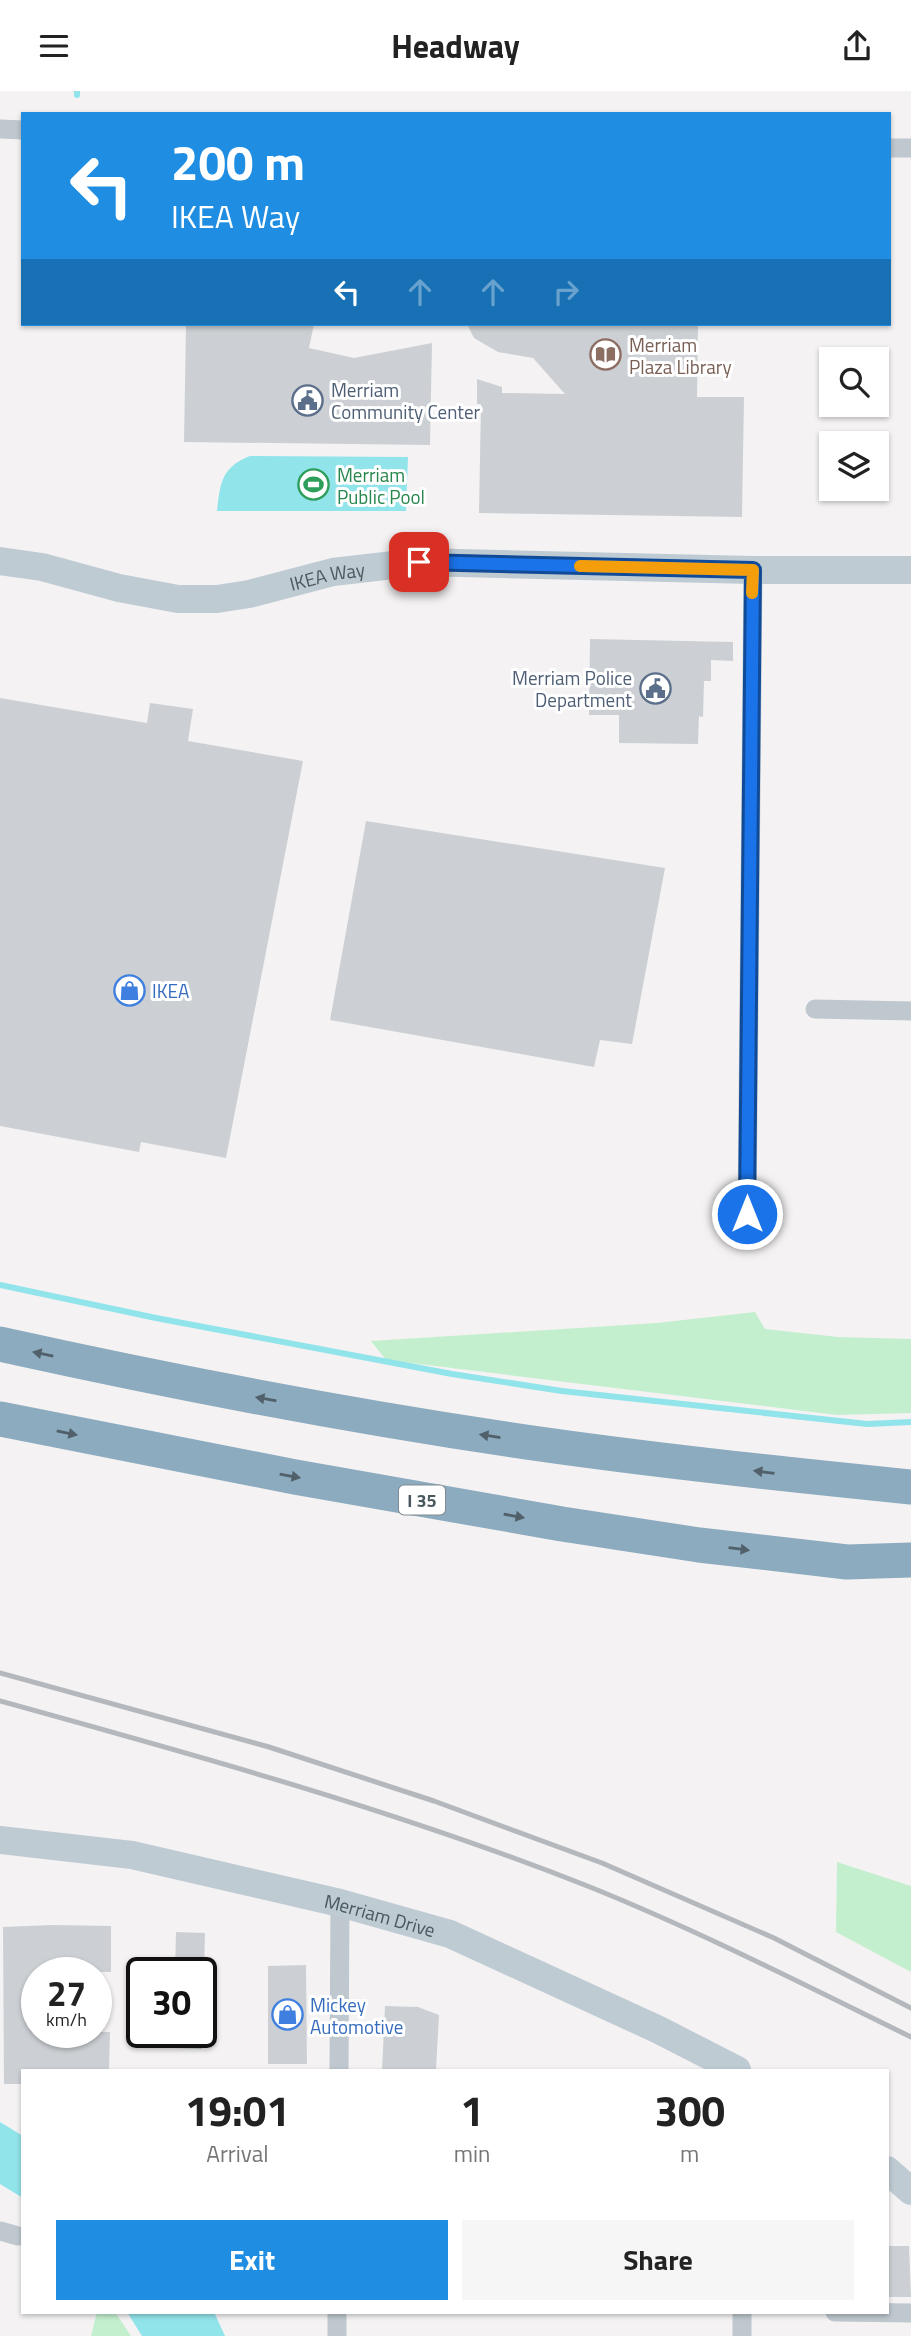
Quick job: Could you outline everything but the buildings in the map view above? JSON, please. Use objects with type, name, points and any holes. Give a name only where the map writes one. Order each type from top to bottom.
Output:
[{"type":"highway","points":[[0,1344],[240,1394],[401,1423],[561,1447],[911,1487]]},
{"type":"highway","name":"I 35","points":[[0,1419],[270,1472],[562,1524],[699,1545],[847,1562],[911,1560]]},
{"type":"highway","points":[[832,1480],[911,1465]]},
{"type":"highway","points":[[847,1562],[911,1584]]},
{"type":"street","points":[[0,129],[21,130]]},
{"type":"street","points":[[891,148],[911,148]]},
{"type":"street","name":"IKEA Way","points":[[0,561],[43,568],[130,591],[178,599],[228,597],[333,572],[419,562],[753,570],[911,570]]},
{"type":"street","points":[[747,1214],[753,570]]},
{"type":"street","points":[[815,1009],[911,1011]]},
{"type":"street","name":"Merriam Drive","points":[[0,1840],[132,1855],[340,1903],[450,1934],[659,2030],[735,2069]]},
{"type":"street","points":[[339,2069],[340,1903]]},
{"type":"street","points":[[889,2172],[911,2191]]},
{"type":"street","points":[[889,2313],[911,2313]]},
{"type":"street","points":[[337,2336],[338,2314]]},
{"type":"street","points":[[742,2314],[742,2336]]},
{"type":"green space","points":[[755,1312],[765,1329],[838,1337],[911,1339],[911,1413],[837,1415],[386,1360],[371,1341],[657,1323]]},
{"type":"green space","points":[[837,1862],[911,1886],[911,1972],[836,1932]]},
{"type":"green space","points":[[96,2314],[116,2314],[131,2336],[91,2336]]},
{"type":"water","name":"Merriam Public Pool","points":[[250,456],[408,457],[406,511],[217,511],[224,477],[233,465]]},
{"type":"water","points":[[0,2122],[21,2135],[21,2197],[0,2184]]},
{"type":"water","points":[[128,2314],[215,2314],[225,2336],[142,2336]]},
{"type":"waterway","points":[[0,1285],[156,1318],[452,1374],[562,1391],[867,1424],[911,1422]]},
{"type":"railway","points":[[0,1673],[269,1747],[434,1801],[602,1863],[774,1938],[911,2008]]},
{"type":"railway","points":[[0,1701],[298,1786],[518,1859],[671,1922],[911,2037]]},
{"type":"slow traffic","points":[[580,566],[753,570],[752,593]]},
{"type":"place","name":"Merriam Plaza Library","points":[[606,355]]},
{"type":"place","name":"Merriam Community Center","points":[[308,400]]},
{"type":"place","name":"Merriam Public Pool","points":[[314,485]]},
{"type":"place","name":"Merriam Police Department","points":[[655,688]]},
{"type":"place","name":"IKEA","points":[[129,990]]},
{"type":"place","name":"Mickey Automotive","points":[[287,2015]]},
{"type":"route","points":[[419,562],[753,570],[747,1214]]}]
